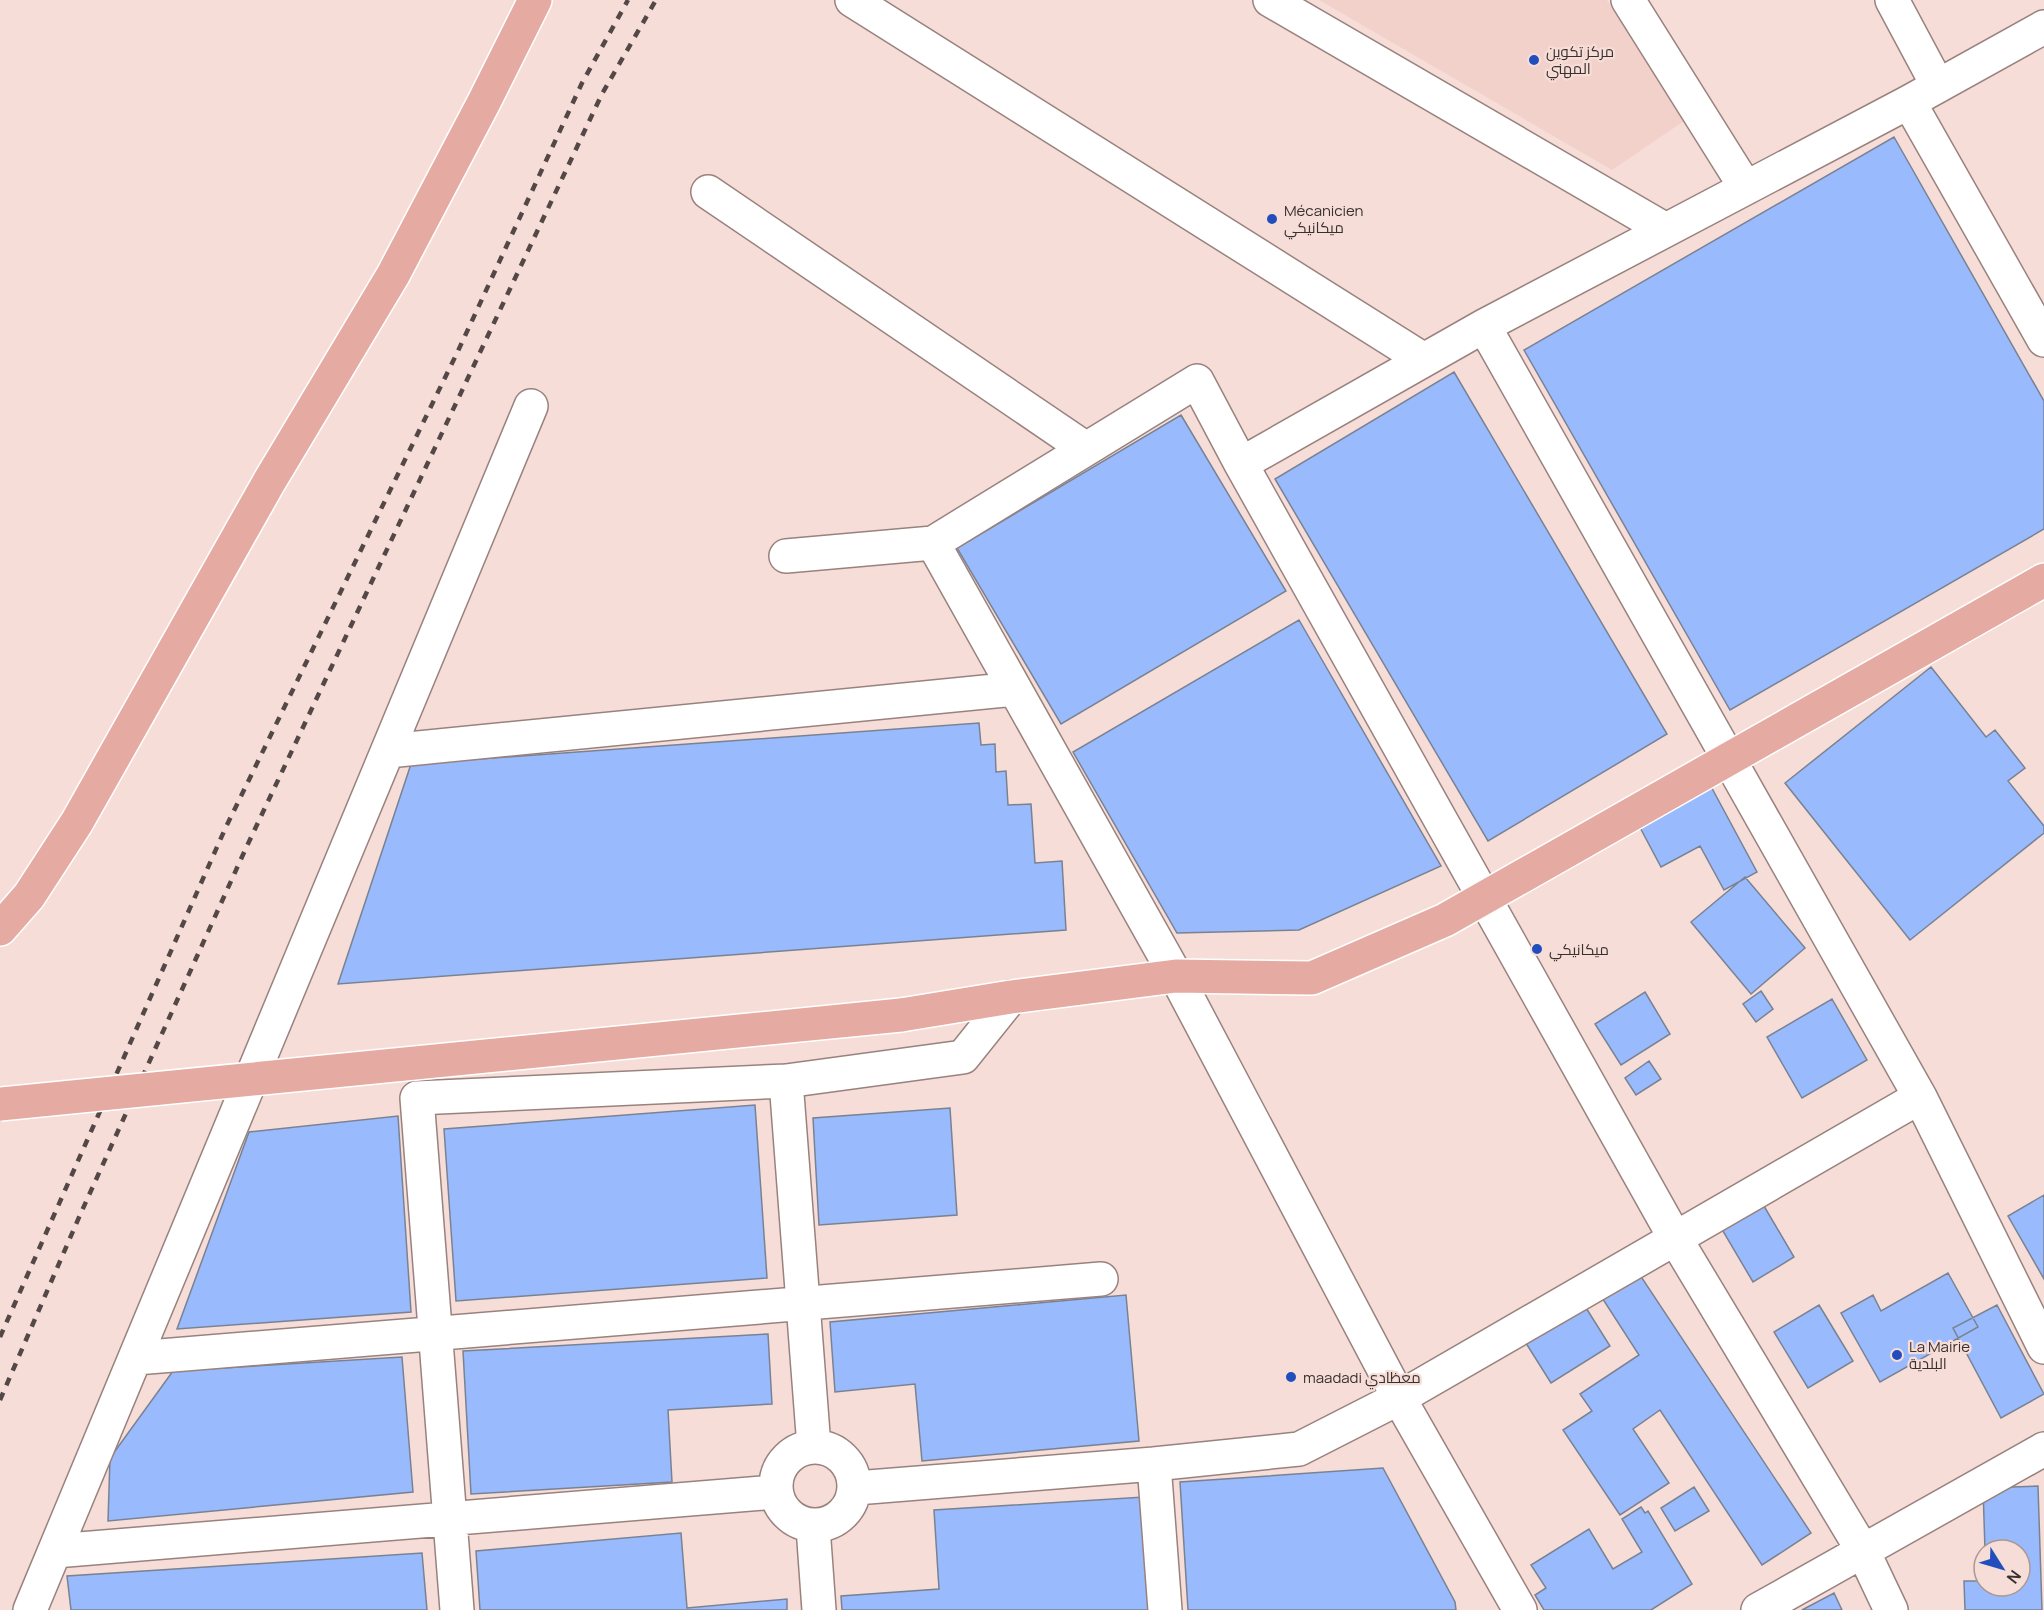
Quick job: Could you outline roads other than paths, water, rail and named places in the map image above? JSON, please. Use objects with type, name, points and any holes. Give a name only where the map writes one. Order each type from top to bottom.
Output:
[{"type":"main road","points":[[0,929],[29,896],[77,822],[269,482],[393,274],[535,0]]},
{"type":"main road","points":[[0,1104],[901,1016],[1011,997],[1176,976],[1312,978],[1445,920],[2044,580]]},
{"type":"street","points":[[852,0],[1424,360]]},
{"type":"street","points":[[1270,0],[1665,231]]},
{"type":"street","points":[[1628,0],[1746,188]]},
{"type":"street","points":[[1892,0],[1938,86]]},
{"type":"street","points":[[1241,464],[1484,326],[1909,102],[2044,27]]},
{"type":"street","points":[[1909,102],[2044,340]]},
{"type":"street","points":[[708,192],[1086,449]]},
{"type":"street","points":[[1484,326],[1920,1097],[2044,1347]]},
{"type":"street","points":[[786,556],[933,543],[1197,381],[1241,464],[1675,1238],[1863,1551],[1891,1610]]},
{"type":"street","points":[[30,1610],[531,406]]},
{"type":"street","points":[[933,543],[1176,976],[1399,1398],[1520,1610]]},
{"type":"street","points":[[388,750],[1015,689]]},
{"type":"street","points":[[457,1610],[417,1098],[786,1081],[963,1057],[1011,997]]},
{"type":"street","points":[[786,1081],[814,1447]]},
{"type":"street","points":[[856,1488],[1154,1464],[1299,1449],[1399,1398],[1920,1097]]},
{"type":"street","points":[[136,1358],[1101,1279]]},
{"type":"street","points":[[814,1447],[837,1453],[850,1466],[856,1488],[853,1500],[843,1515],[828,1525],[813,1527],[786,1515],[775,1492],[778,1472],[787,1457],[803,1448],[814,1447]]},
{"type":"street","points":[[1758,1610],[2044,1449]]},
{"type":"street","points":[[1154,1464],[1165,1610]]},
{"type":"street","points":[[55,1551],[775,1492]]},
{"type":"street","points":[[813,1527],[819,1610]]},
{"type":"railway","points":[[0,1337],[225,829],[458,351],[582,83],[628,0]]},
{"type":"railway","points":[[0,1400],[80,1215],[246,848],[602,94],[656,0]]},
{"type":"place","name":"مركز تكوين المهني","points":[[1534,60]]},
{"type":"place","name":"Mécanicien ميكانيكي","points":[[1272,219]]},
{"type":"place","name":"ميكانيكي","points":[[1537,949]]},
{"type":"place","name":"La Mairie البلدية","points":[[1897,1355]]},
{"type":"place","name":"maadadi معظادي","points":[[1291,1377]]}]
